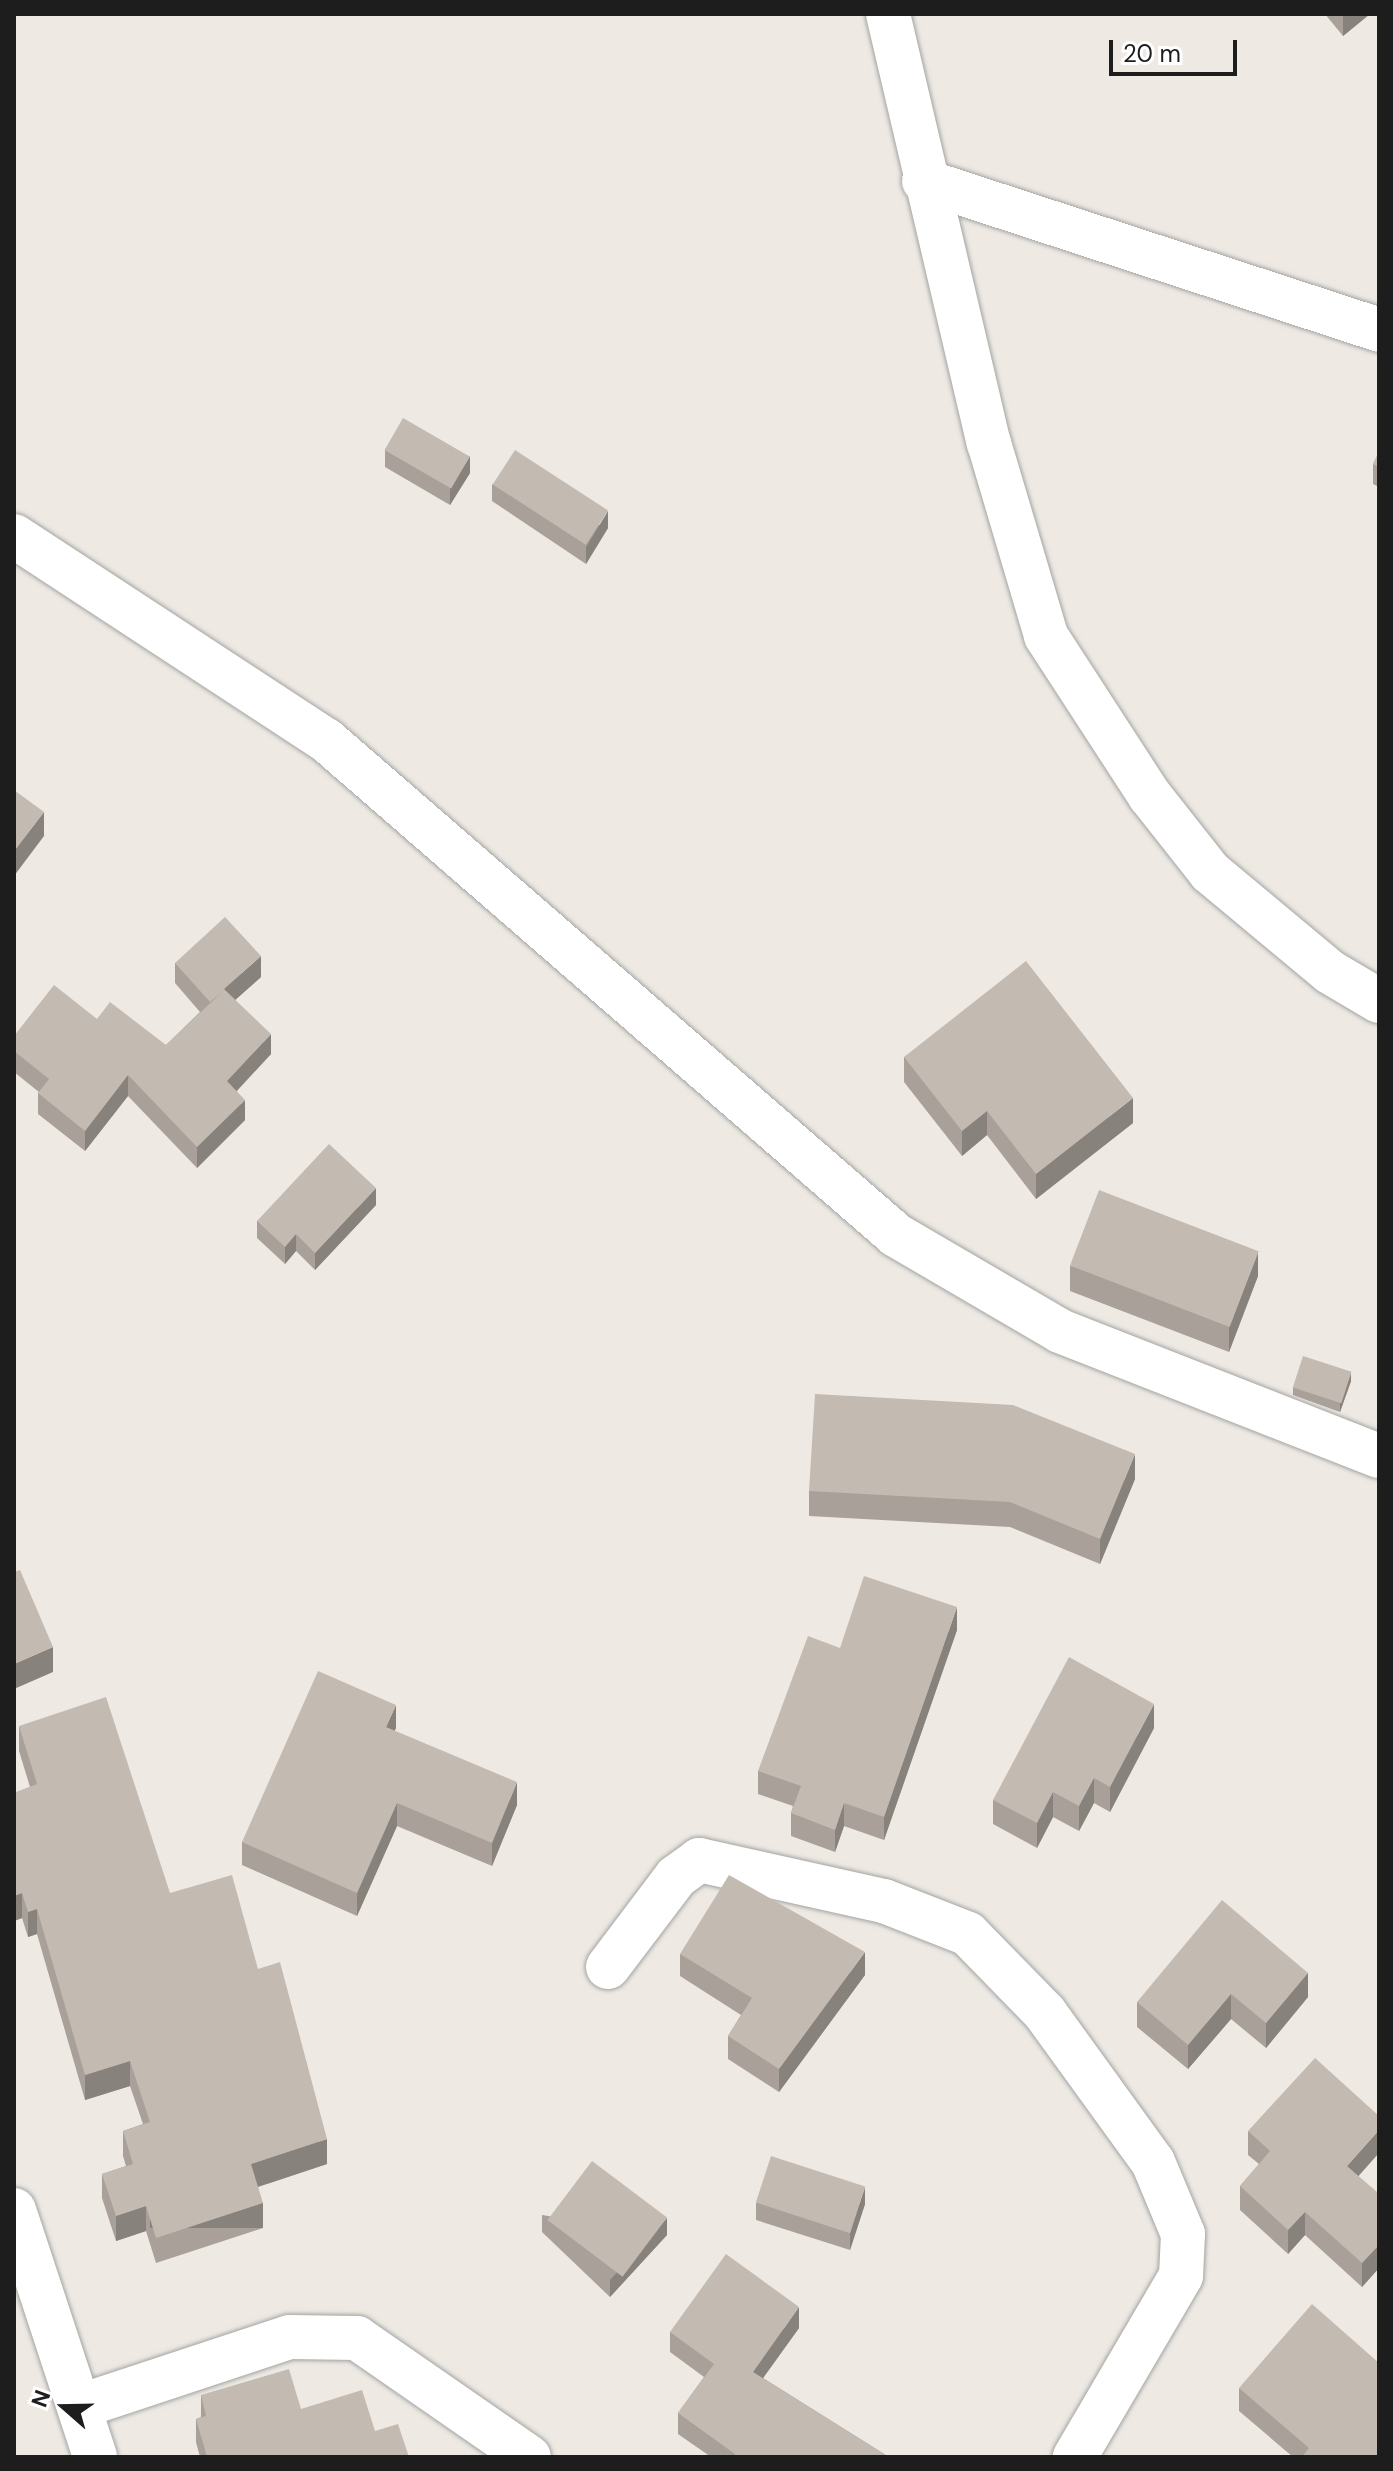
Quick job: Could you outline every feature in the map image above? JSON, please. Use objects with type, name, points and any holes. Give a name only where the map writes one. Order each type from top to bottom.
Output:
[{"type":"street","points":[[888,14],[924,181],[1046,636],[1150,796],[1210,872],[1330,972],[1379,1001]]},
{"type":"street","points":[[924,181],[1379,330]]},
{"type":"street","points":[[14,536],[326,740],[896,1235],[1060,1331],[1379,1456]]},
{"type":"street","points":[[608,1967],[676,1877],[699,1860],[884,1901],[968,1934],[1045,2013],[1153,2162],[1183,2234],[1181,2276],[1075,2457]]},
{"type":"street","points":[[14,2210],[81,2406],[95,2457]]},
{"type":"street","points":[[81,2406],[290,2337],[357,2338],[529,2457]]},
{"type":"building","points":[[403,418],[470,456],[451,489],[384,450]]},
{"type":"building","points":[[515,450],[608,510],[586,545],[493,484]]},
{"type":"building","points":[[1379,452],[1379,467],[1373,464]]},
{"type":"building","points":[[14,790],[44,812],[14,851]]},
{"type":"building","points":[[225,917],[261,956],[224,989],[271,1034],[227,1081],[245,1100],[197,1147],[128,1075],[85,1131],[38,1093],[49,1079],[14,1051],[14,1036],[54,985],[97,1019],[110,1002],[166,1045],[222,992],[210,1002],[175,963]]},
{"type":"building","points":[[1026,961],[1133,1098],[1036,1174],[987,1111],[962,1131],[904,1057]]},
{"type":"building","points":[[329,1144],[376,1188],[315,1253],[296,1234],[285,1247],[257,1221]]},
{"type":"building","points":[[1099,1190],[1259,1251],[1230,1327],[1070,1266]]},
{"type":"building","points":[[1303,1356],[1352,1372],[1341,1403],[1293,1387]]},
{"type":"building","points":[[815,1394],[1013,1405],[1135,1454],[1100,1539],[1010,1502],[809,1491]]},
{"type":"building","points":[[20,1570],[53,1647],[14,1664],[14,1572]]},
{"type":"building","points":[[864,1576],[957,1607],[884,1817],[844,1803],[835,1830],[791,1813],[801,1786],[758,1771],[808,1636],[840,1648]]},
{"type":"building","points":[[1069,1657],[1154,1704],[1110,1787],[1094,1778],[1079,1806],[1053,1792],[1037,1823],[993,1800]]},
{"type":"building","points":[[318,1671],[396,1705],[386,1727],[517,1782],[492,1843],[397,1803],[357,1893],[242,1842]]},
{"type":"building","points":[[106,1697],[170,1893],[232,1875],[258,1969],[280,1962],[327,2139],[251,2164],[263,2203],[156,2238],[146,2206],[116,2216],[102,2174],[133,2164],[123,2131],[150,2122],[130,2061],[85,2075],[37,1909],[28,1912],[22,1893],[14,1896],[14,1793],[37,1784],[19,1726]]},
{"type":"building","points":[[729,1875],[865,1952],[779,2069],[728,2036],[752,1998],[680,1954]]},
{"type":"building","points":[[1222,1900],[1308,1973],[1266,2023],[1231,1994],[1188,2045],[1137,2002]]},
{"type":"building","points":[[1315,2058],[1379,2116],[1379,2130],[1347,2166],[1379,2194],[1379,2245],[1362,2263],[1305,2212],[1288,2230],[1240,2186],[1270,2151],[1248,2131]]},
{"type":"building","points":[[771,2156],[865,2187],[850,2233],[756,2203]]},
{"type":"building","points":[[592,2161],[667,2218],[623,2277],[547,2220]]},
{"type":"building","points":[[726,2254],[799,2307],[753,2372],[889,2457],[734,2457],[735,2454],[678,2413],[714,2364],[670,2332]]},
{"type":"building","points":[[1312,2304],[1379,2363],[1379,2457],[1302,2457],[1309,2448],[1239,2388]]},
{"type":"building","points":[[289,2369],[301,2409],[362,2390],[375,2431],[398,2424],[409,2457],[207,2457],[196,2419],[206,2416],[201,2395]]}]
